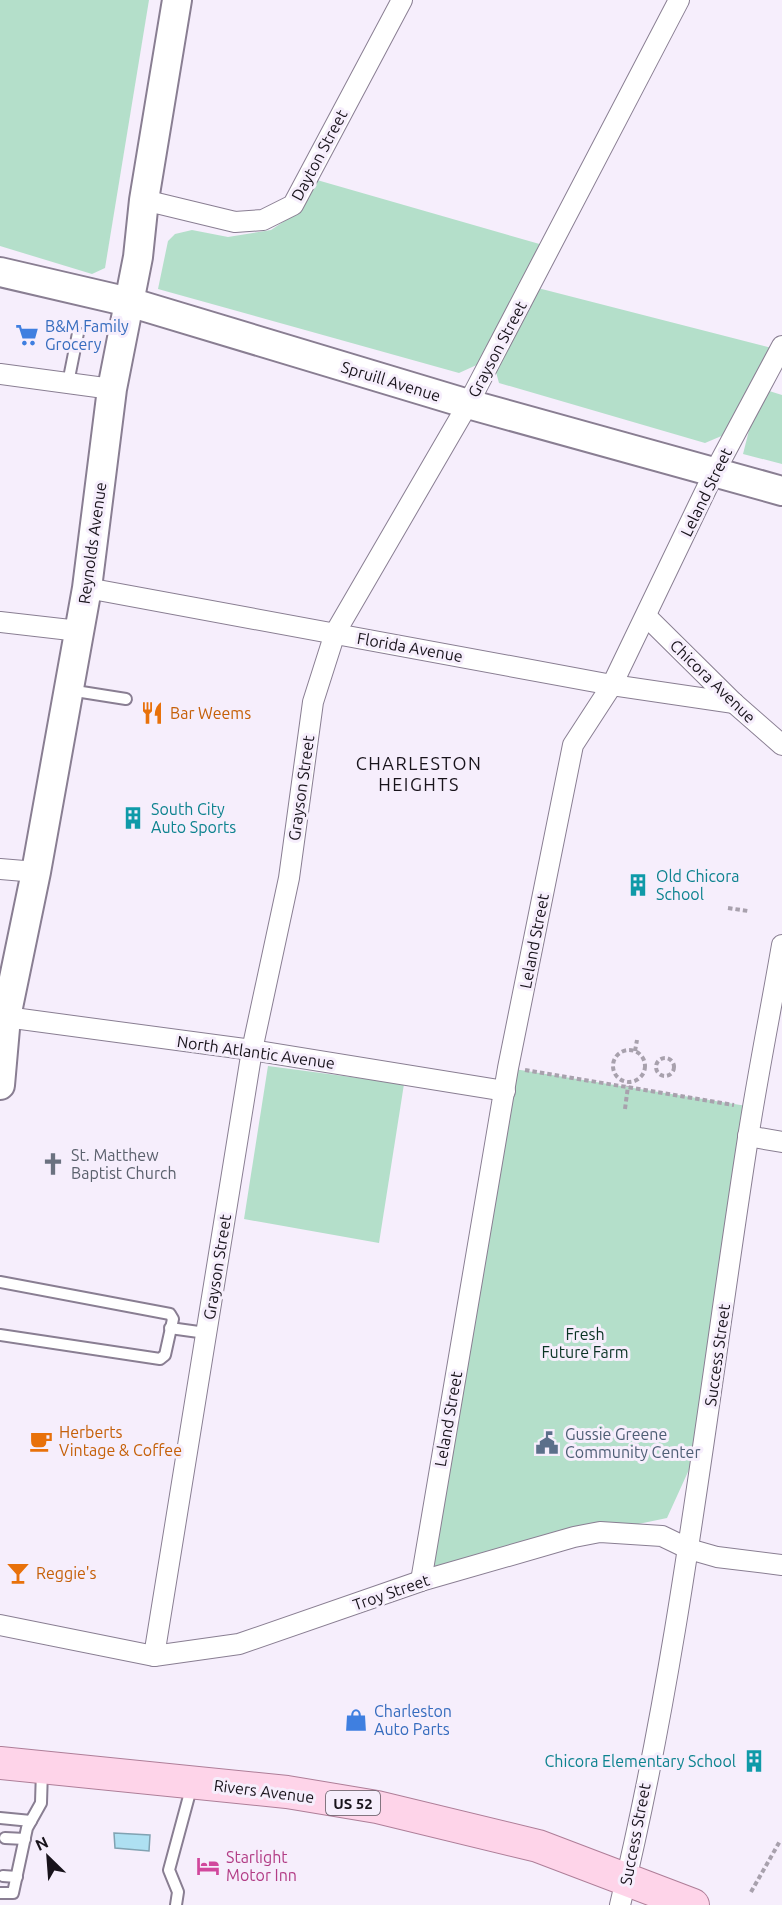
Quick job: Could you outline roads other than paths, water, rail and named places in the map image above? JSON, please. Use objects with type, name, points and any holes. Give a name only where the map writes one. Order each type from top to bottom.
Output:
[{"type":"main road","name":"Rivers Avenue","points":[[0,1763],[287,1792],[377,1807],[538,1846],[623,1892],[693,1905]]},
{"type":"street","name":"Reynolds Avenue","points":[[0,1085],[4,1030],[36,872],[87,588],[112,389],[138,257],[144,200],[177,0]]},
{"type":"street","name":"Dayton Street","points":[[144,200],[235,222],[263,220],[293,205],[402,0]]},
{"type":"street","name":"Grayson Street","points":[[154,1656],[252,1050],[288,878],[314,702],[335,633],[468,404],[679,0]]},
{"type":"street","name":"Spruill Avenue","points":[[1,276],[129,302],[468,404],[782,491]]},
{"type":"street","name":"Leland Street","points":[[421,1581],[505,1091],[573,745],[612,685],[714,473],[782,346]]},
{"type":"street","points":[[0,374],[112,389]]},
{"type":"street","name":"Florida Avenue","points":[[87,588],[612,685],[734,703]]},
{"type":"street","name":"Chicora Avenue","points":[[646,616],[734,703],[782,745]]},
{"type":"street","points":[[0,622],[79,631]]},
{"type":"street","points":[[0,869],[36,872]]},
{"type":"street","name":"Success Street","points":[[623,1892],[689,1549],[748,1136],[782,945]]},
{"type":"street","name":"North Atlantic Avenue","points":[[4,1030],[252,1050],[505,1091]]},
{"type":"street","points":[[748,1136],[782,1142]]},
{"type":"street","name":"Troy Street","points":[[0,1625],[154,1656],[239,1644],[421,1581],[574,1537],[600,1532],[662,1536],[689,1549],[717,1557],[782,1565]]},
{"type":"lane","points":[[68,383],[78,333]]},
{"type":"lane","points":[[69,689],[126,699]]},
{"type":"lane","points":[[0,1282],[170,1314],[173,1318],[165,1355],[160,1359],[0,1335]]},
{"type":"lane","points":[[170,1328],[206,1334]]},
{"type":"lane","points":[[0,1893],[13,1893],[25,1839],[31,1821],[41,1803],[42,1767]]},
{"type":"lane","points":[[176,1905],[178,1892],[169,1870],[193,1782]]},
{"type":"lane","points":[[0,1818],[31,1821]]},
{"type":"lane","points":[[5,1838],[25,1839]]},
{"type":"lane","points":[[3,1876],[17,1877]]},
{"type":"water","points":[[114,1833],[150,1835],[149,1851],[115,1848]]},
{"type":"place","name":"B&M Family Grocery","points":[[27,335]]},
{"type":"place","name":"Bar Weems","points":[[152,713]]},
{"type":"place","name":"South City Auto Sports","points":[[133,818]]},
{"type":"place","name":"Old Chicora School","points":[[638,885]]},
{"type":"place","name":"St. Matthew Baptist Church","points":[[53,1164]]},
{"type":"place","name":"Herberts Vintage & Coffee","points":[[41,1441]]},
{"type":"place","name":"Gussie Greene Community Center","points":[[547,1443]]},
{"type":"place","name":"Reggie's","points":[[18,1573]]},
{"type":"place","name":"Charleston Auto Parts","points":[[356,1720]]},
{"type":"place","name":"Chicora Elementary School","points":[[754,1761]]},
{"type":"place","name":"Starlight Motor Inn","points":[[208,1866]]},
{"type":"district","name":"CHARLESTON HEIGHTS","points":[[419,774]]},
{"type":"park label","name":"Fresh Future Farm","points":[[585,1343]]}]
